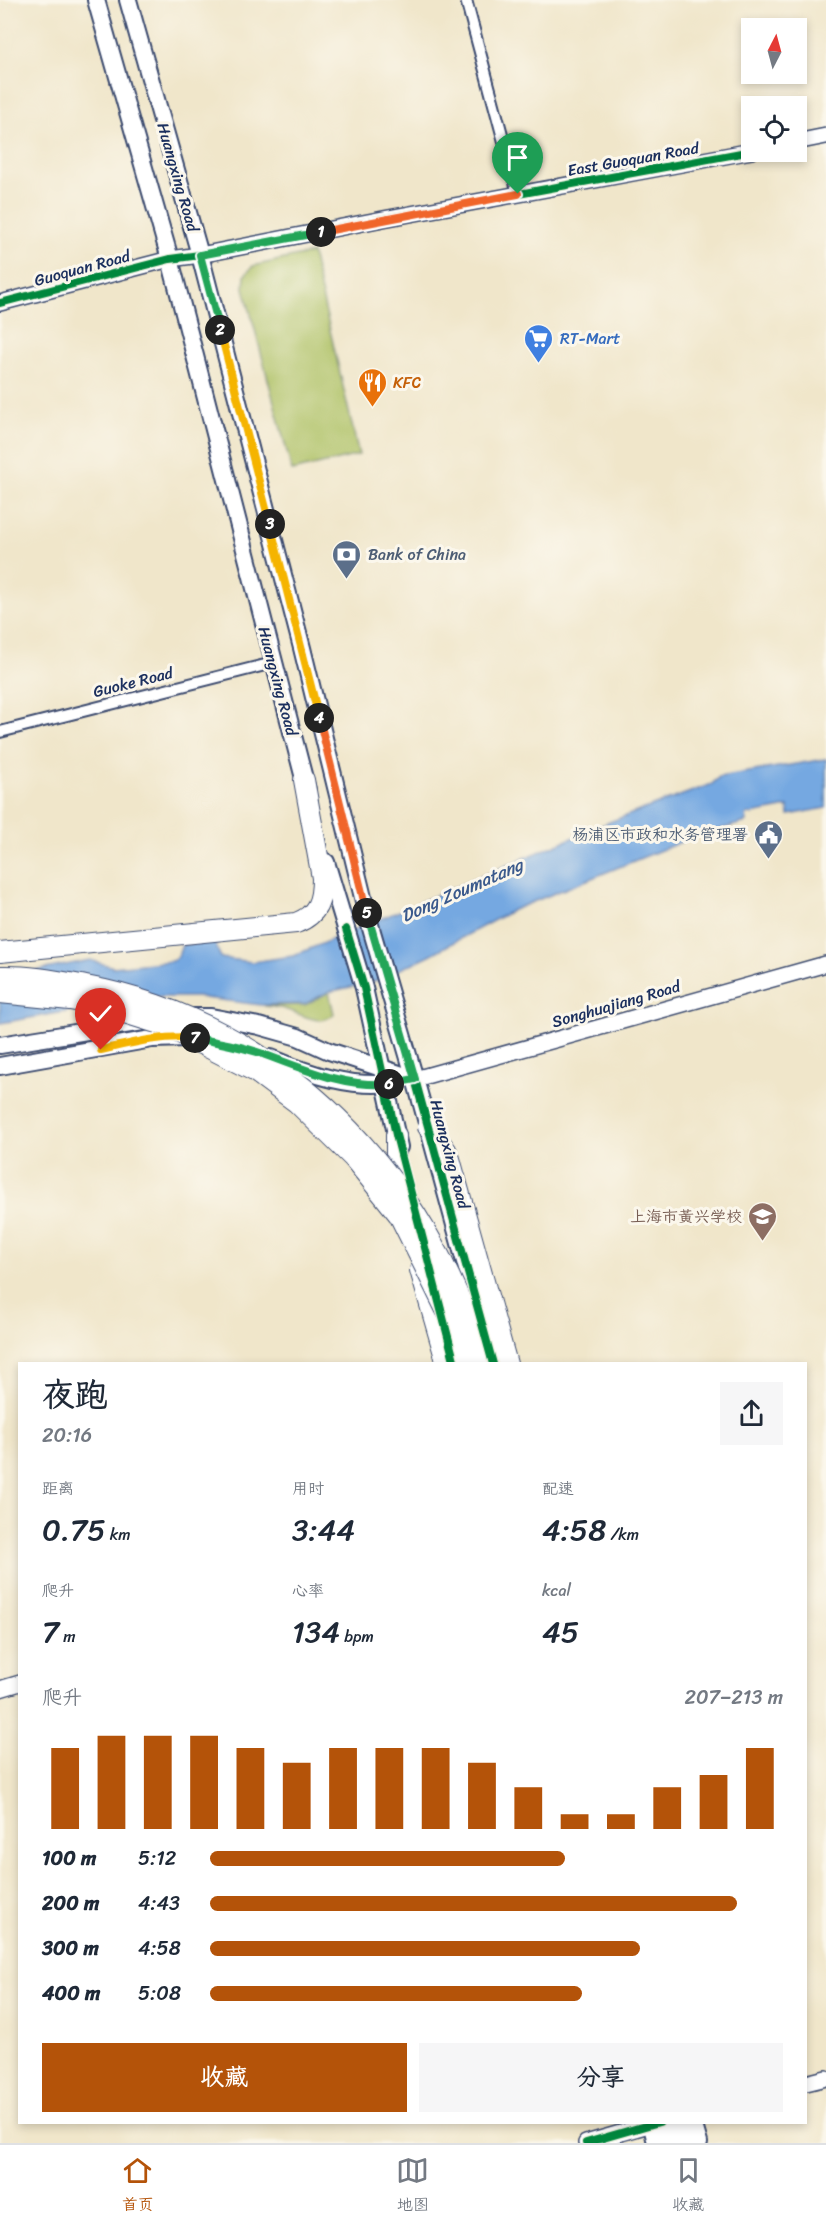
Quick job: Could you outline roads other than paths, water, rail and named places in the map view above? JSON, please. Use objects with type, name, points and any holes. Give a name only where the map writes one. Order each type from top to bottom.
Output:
[{"type":"highway","points":[[0,952],[296,923],[304,920],[321,902],[322,878],[304,780]]},
{"type":"highway","points":[[0,976],[63,982],[118,992],[169,1008],[229,1037],[302,1085],[330,1109],[360,1140],[392,1178],[417,1213],[455,1287],[473,1332],[481,1362]]},
{"type":"highway","points":[[0,993],[50,997],[102,1006],[166,1026],[254,1071],[297,1103],[354,1159],[399,1215],[452,1322],[463,1362]]},
{"type":"highway","points":[[428,1127],[446,1150],[450,1159],[506,1362]]},
{"type":"highway","points":[[396,1135],[398,1178],[404,1213],[446,1362]]},
{"type":"highway","points":[[657,2124],[669,2143]]},
{"type":"highway","points":[[683,2124],[688,2143]]},
{"type":"main road","name":"Huangxing Road","points":[[96,0],[170,259],[304,780],[364,988],[396,1135],[454,1362]]},
{"type":"main road","name":"Huangxing Road","points":[[128,0],[200,255],[299,637],[368,918],[415,1079],[492,1362]]},
{"type":"main road","points":[[0,1045],[176,1016],[211,1017],[259,1026],[298,1037],[384,1076],[415,1079]]},
{"type":"main road","points":[[0,1066],[152,1039],[193,1038],[241,1048],[287,1065],[357,1084],[384,1076]]},
{"type":"main road","points":[[656,2124],[656,2143]]},
{"type":"main road","points":[[694,2124],[699,2143]]},
{"type":"street","points":[[466,0],[518,194]]},
{"type":"street","points":[[807,140],[826,136]]},
{"type":"street","name":"East Guoquan Road","points":[[200,255],[741,152]]},
{"type":"street","name":"Guoquan Road","points":[[0,303],[170,259],[200,255]]},
{"type":"street","name":"Guoke Road","points":[[0,732],[273,663]]},
{"type":"street","name":"Songhuajiang Road","points":[[415,1079],[826,964]]},
{"type":"street","points":[[0,1689],[18,1684]]},
{"type":"street","points":[[807,2083],[826,2078]]},
{"type":"street","points":[[586,2143],[652,2124]]},
{"type":"water","name":"Dong Zoumatang","points":[[826,759],[826,808],[789,815],[788,807],[746,815],[747,822],[698,835],[513,910],[430,955],[373,982],[328,992],[305,1004],[261,1005],[196,997],[151,997],[0,1023],[0,978],[90,960],[113,967],[172,961],[178,956],[182,945],[214,941],[221,958],[252,962],[293,956],[612,821],[712,784],[719,777]]},
{"type":"place","name":"RT-Mart","points":[[539,364]]},
{"type":"place","name":"KFC","points":[[372,408]]},
{"type":"place","name":"Bank of China","points":[[347,580]]},
{"type":"place","name":"杨浦区市政和水务管理署","points":[[769,860]]},
{"type":"place","name":"上海市黄兴学校","points":[[763,1242]]}]
